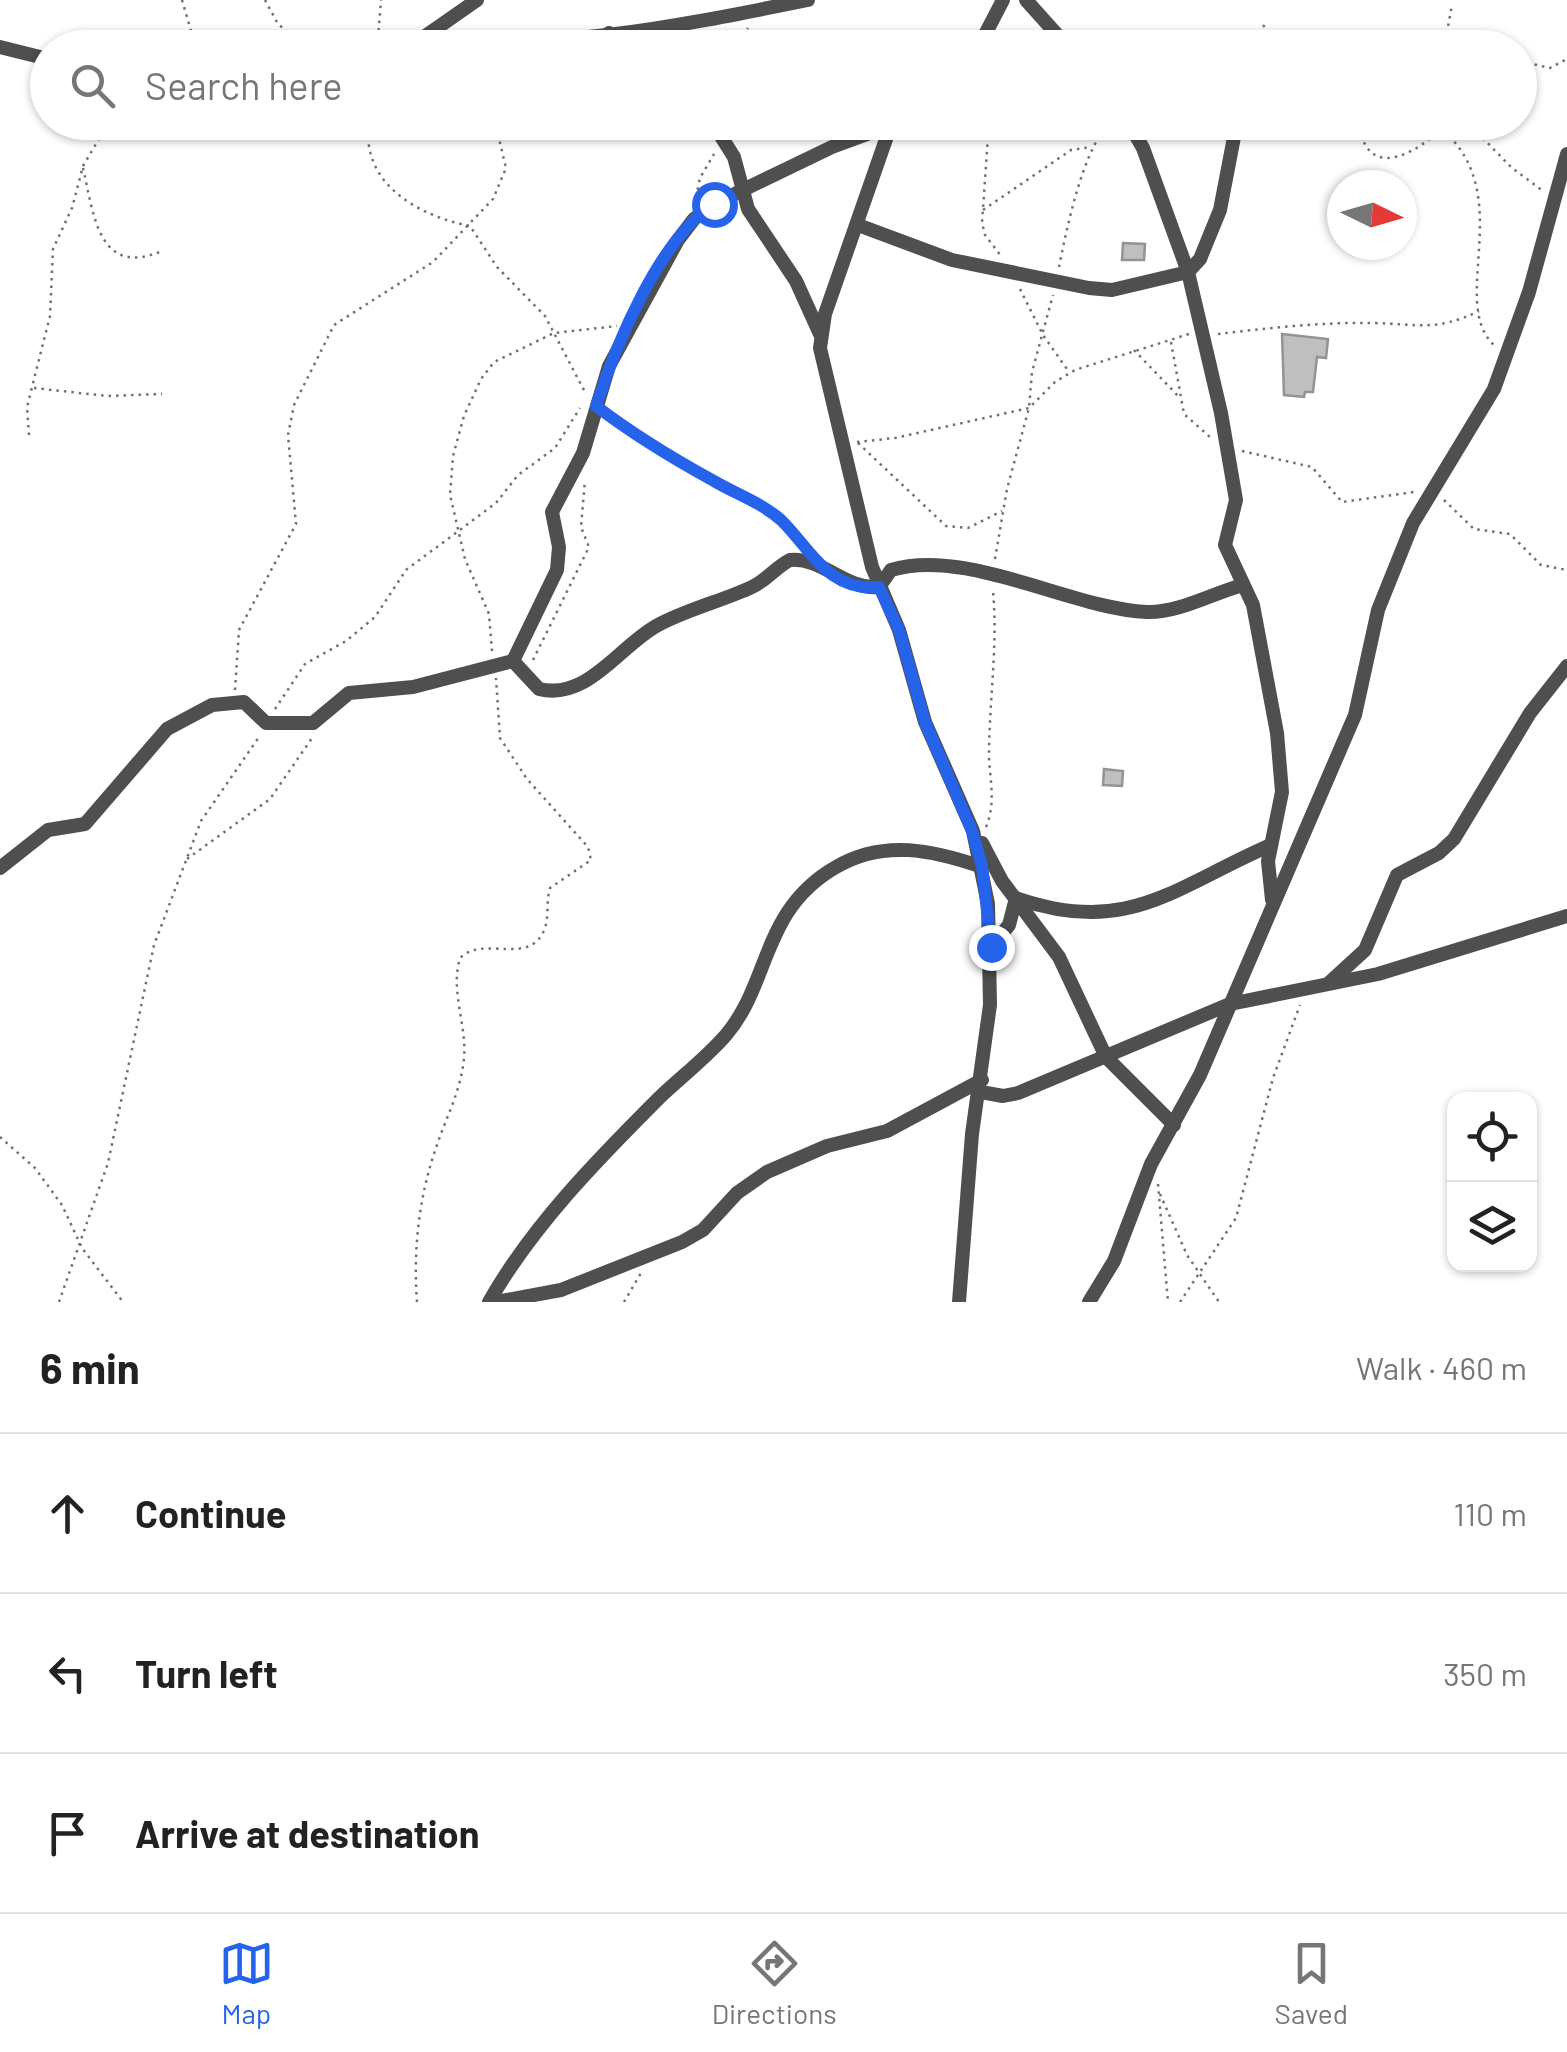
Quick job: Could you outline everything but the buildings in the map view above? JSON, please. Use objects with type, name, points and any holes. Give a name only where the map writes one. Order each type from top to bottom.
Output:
[{"type":"street","points":[[433,30],[478,0]]},
{"type":"street","points":[[629,30],[808,0]]},
{"type":"street","points":[[988,30],[1004,0]]},
{"type":"street","points":[[1026,0],[1053,30]]},
{"type":"street","points":[[0,47],[30,55]]},
{"type":"street","points":[[723,140],[734,157],[748,210],[796,281],[820,334],[823,364],[850,442],[852,495],[879,587],[899,630],[925,722],[976,836],[1066,969],[1106,1057],[1174,1125]]},
{"type":"street","points":[[0,868],[48,830],[84,824],[167,730],[212,706],[248,704],[258,719],[269,724],[309,724],[322,719],[349,694],[413,688],[513,661],[557,570],[559,547],[552,512],[583,454],[591,401],[629,325],[694,218],[846,140]]},
{"type":"street","points":[[820,334],[886,140]]},
{"type":"street","points":[[1138,140],[1188,272],[1206,332],[1236,508],[1226,528],[1225,545],[1252,604],[1277,733],[1282,792],[1270,845],[1272,902]]},
{"type":"street","points":[[858,225],[952,260],[1056,284],[1112,290],[1188,272],[1200,259],[1220,210],[1233,140]]},
{"type":"street","points":[[1089,1302],[1114,1261],[1151,1164],[1174,1125],[1230,1004],[1355,715],[1378,610],[1413,523],[1494,389],[1567,154]]},
{"type":"street","points":[[513,661],[538,690],[556,691],[594,676],[654,627],[756,585],[790,560],[812,562],[851,583],[879,587]]},
{"type":"street","points":[[879,587],[890,570],[902,566],[992,574],[1149,612],[1243,584]]},
{"type":"street","points":[[1329,984],[1364,950],[1397,876],[1439,853],[1454,839],[1530,712],[1567,666]]},
{"type":"street","points":[[959,1302],[972,1134],[982,1086],[991,947],[976,836]]},
{"type":"street","points":[[1016,898],[1062,910],[1138,908],[1187,889],[1270,845]]},
{"type":"street","points":[[493,1302],[511,1265],[600,1156],[727,1034],[787,910],[810,886],[836,866],[886,848],[930,852],[982,866]]},
{"type":"street","points":[[991,947],[1009,925],[1016,898]]},
{"type":"street","points":[[982,1086],[1002,1096],[1018,1093],[1230,1004],[1378,974],[1567,916]]},
{"type":"street","points":[[493,1302],[561,1290],[703,1230],[737,1192],[767,1172],[828,1146],[887,1131],[982,1086]]},
{"type":"path","points":[[182,0],[191,30]]},
{"type":"path","points":[[265,0],[286,30]]},
{"type":"path","points":[[379,30],[381,0]]},
{"type":"path","points":[[1448,30],[1452,5]]},
{"type":"path","points":[[743,13],[748,30]]},
{"type":"path","points":[[1263,25],[1267,30]]},
{"type":"path","points":[[1537,65],[1550,68],[1567,59]]},
{"type":"path","points":[[29,435],[27,407],[50,316],[53,249],[72,208],[83,166],[98,140]]},
{"type":"path","points":[[370,140],[370,156],[408,205],[470,226],[497,268],[536,305],[591,401],[634,435],[767,510],[790,530],[812,562]]},
{"type":"path","points":[[235,702],[239,630],[296,524],[290,416],[319,362],[329,331],[433,262],[470,226],[493,199],[506,168],[499,140]]},
{"type":"path","points":[[694,218],[700,178],[721,140]]},
{"type":"path","points":[[988,140],[982,210],[985,235],[1012,273],[1043,335],[1070,373]]},
{"type":"path","points":[[976,836],[992,814],[989,757],[997,631],[992,574],[1070,209],[1096,140]]},
{"type":"path","points":[[1364,140],[1378,156],[1413,150],[1427,140]]},
{"type":"path","points":[[1449,140],[1479,186],[1479,311],[1484,334],[1508,353]]},
{"type":"path","points":[[1485,140],[1512,168],[1553,198]]},
{"type":"path","points":[[982,210],[1071,150],[1093,147]]},
{"type":"path","points":[[83,166],[94,215],[105,241],[118,257],[138,260],[162,251]]},
{"type":"path","points":[[850,442],[913,435],[1028,408],[1070,373],[1133,349],[1206,332],[1376,323],[1407,328],[1444,324],[1479,311]]},
{"type":"path","points":[[417,1302],[416,1258],[427,1180],[456,1096],[465,1054],[456,973],[460,958],[481,947],[516,950],[532,944],[545,927],[550,888],[592,860],[588,847],[526,779],[500,738],[496,718],[499,684],[492,668],[489,614],[464,558],[450,495],[452,456],[481,379],[494,362],[554,333],[629,325]]},
{"type":"path","points":[[1171,342],[1184,414],[1225,452],[1273,455],[1312,467],[1336,497],[1350,504],[1396,492],[1433,492],[1474,528],[1510,534],[1541,565],[1567,570]]},
{"type":"path","points":[[1133,349],[1182,400]]},
{"type":"path","points":[[59,1302],[82,1248],[108,1163],[154,944],[185,860],[213,802],[269,724],[285,690],[305,664],[367,626],[406,570],[496,503],[518,474],[555,448],[591,401],[594,386]]},
{"type":"path","points":[[32,387],[92,395],[162,394]]},
{"type":"path","points":[[850,442],[946,526],[968,528],[1004,510]]},
{"type":"path","points":[[185,860],[270,799],[303,756],[322,719]]},
{"type":"path","points":[[1180,1302],[1236,1218],[1273,1078],[1306,986]]},
{"type":"path","points":[[0,1137],[35,1168],[62,1205],[82,1248],[123,1302]]},
{"type":"path","points":[[1151,1164],[1160,1193],[1200,1277],[1219,1302]]},
{"type":"path","points":[[1160,1193],[1168,1302]]},
{"type":"path","points":[[624,1302],[652,1251]]},
{"type":"route","points":[[714,204],[694,218],[661,266],[609,366],[596,406],[634,435],[780,519],[812,562],[851,583],[879,587],[899,630],[925,722],[972,831],[982,866],[991,947]]}]
